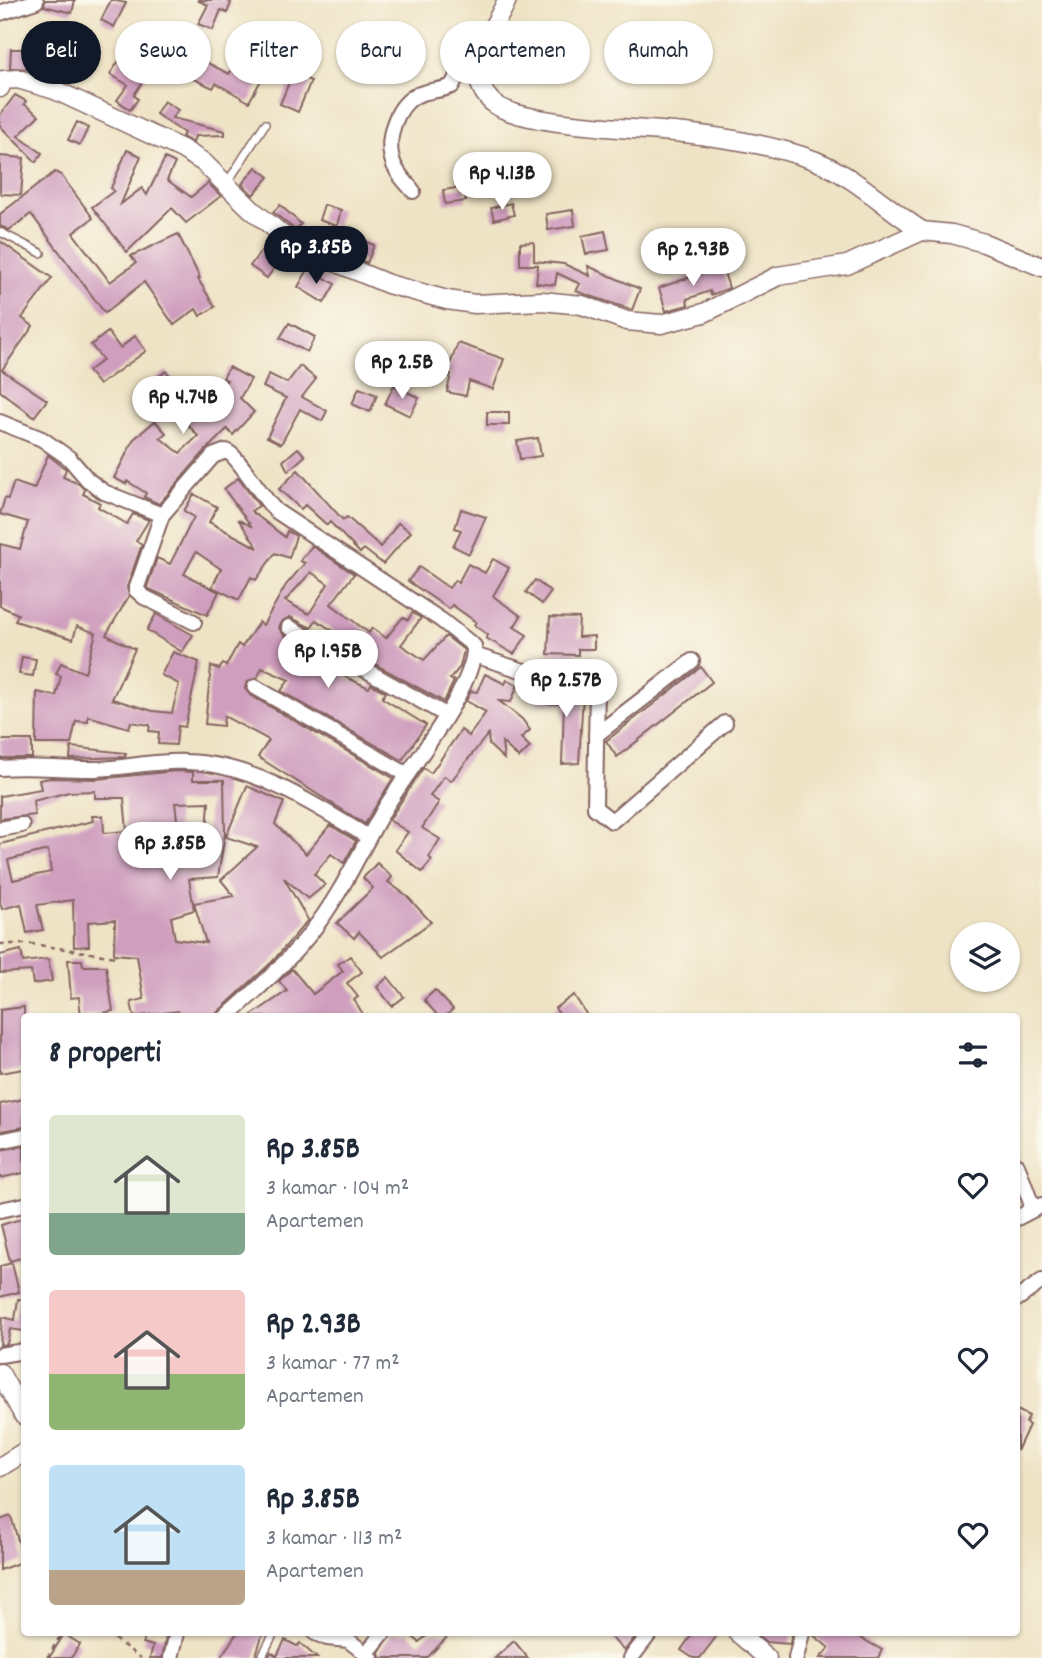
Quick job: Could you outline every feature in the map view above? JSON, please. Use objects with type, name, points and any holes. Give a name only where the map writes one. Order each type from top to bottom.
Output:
[{"type":"street","points":[[495,21],[507,0]]},
{"type":"street","points":[[0,13],[36,1]]},
{"type":"street","points":[[1,82],[38,84],[77,99],[182,149],[203,162],[296,246],[388,284],[437,298],[475,303],[542,301],[582,305],[647,325],[704,313],[778,276],[847,265],[922,231],[952,234],[984,243],[1042,267]]},
{"type":"street","points":[[413,191],[398,173],[391,158],[391,142],[398,114],[415,96],[453,84]]},
{"type":"street","points":[[483,84],[492,103],[503,109],[558,121],[723,139],[805,157],[846,176],[922,231]]},
{"type":"street","points":[[0,422],[48,443],[104,492],[162,515]]},
{"type":"street","points":[[194,622],[144,597],[136,590],[162,515],[213,456],[220,452],[232,453],[262,498],[276,511],[459,632],[474,646],[474,655],[459,693],[405,774],[334,902],[309,935],[230,1013]]},
{"type":"street","points":[[289,627],[446,715]]},
{"type":"street","points":[[474,655],[524,671],[597,685],[595,808],[612,821],[725,723]]},
{"type":"street","points":[[596,735],[692,660]]},
{"type":"street","points":[[255,687],[405,774]]},
{"type":"street","points":[[0,768],[97,769],[164,762],[202,762],[230,769],[287,791],[368,837]]},
{"type":"street","points":[[0,829],[22,825]]},
{"type":"street","points":[[0,1141],[21,1137]]},
{"type":"street","points":[[1020,1173],[1031,1203],[1029,1211]]},
{"type":"street","points":[[0,1210],[21,1206]]},
{"type":"street","points":[[1020,1297],[1042,1281]]},
{"type":"street","points":[[0,1355],[21,1352]]},
{"type":"street","points":[[0,1373],[21,1411]]},
{"type":"street","points":[[0,1468],[21,1454]]},
{"type":"street","points":[[170,1658],[176,1636]]},
{"type":"street","points":[[322,1636],[348,1640],[369,1656],[381,1636]]},
{"type":"street","points":[[631,1658],[648,1636]]},
{"type":"street","points":[[741,1636],[766,1658]]},
{"type":"street","points":[[796,1658],[801,1636]]},
{"type":"lane","points":[[227,184],[265,124]]},
{"type":"lane","points":[[0,232],[41,253]]},
{"type":"lane","points":[[261,1658],[272,1636]]},
{"type":"path","points":[[0,944],[33,944],[116,957]]},
{"type":"path","points":[[47,1658],[60,1636]]},
{"type":"path","points":[[110,1636],[141,1658]]},
{"type":"building","points":[[45,0],[75,0],[72,13],[44,6]]},
{"type":"building","points":[[111,0],[126,3],[114,27],[101,20]]},
{"type":"building","points":[[197,0],[226,0],[231,3],[227,13],[221,10],[213,30],[211,21],[200,21],[208,5]]},
{"type":"building","points":[[11,49],[21,49],[21,69],[10,68]]},
{"type":"building","points":[[211,65],[225,72],[225,84],[259,84],[249,102],[216,83],[213,88],[204,84],[211,84]]},
{"type":"building","points":[[141,84],[134,95],[138,99],[130,110],[117,100],[128,85]]},
{"type":"building","points":[[288,84],[310,84],[298,112],[280,104]]},
{"type":"building","points":[[15,95],[26,101],[24,104],[39,115],[18,136],[42,153],[36,162],[0,126],[0,115]]},
{"type":"building","points":[[164,101],[178,110],[172,118],[225,131],[225,135],[195,136],[193,143],[182,137],[184,133],[156,114]]},
{"type":"building","points":[[77,122],[88,128],[80,145],[68,140]]},
{"type":"building","points":[[127,150],[141,156],[121,204],[142,188],[147,195],[165,158],[175,163],[167,180],[191,197],[208,183],[221,196],[186,223],[172,208],[127,252],[92,207],[114,191],[111,188]]},
{"type":"building","points":[[0,156],[24,158],[21,195],[0,194]]},
{"type":"building","points":[[256,167],[269,177],[253,195],[242,184]]},
{"type":"building","points":[[55,172],[61,175],[93,218],[73,233],[110,282],[136,263],[131,256],[178,234],[200,278],[198,279],[215,307],[200,316],[196,309],[174,325],[144,282],[105,313],[31,214],[9,230],[0,226],[0,214]]},
{"type":"building","points":[[464,187],[466,201],[445,204],[443,190]]},
{"type":"building","points":[[511,203],[514,215],[494,220],[491,208]]},
{"type":"building","points":[[280,205],[301,224],[295,230],[273,212]]},
{"type":"building","points":[[324,205],[341,210],[337,226],[319,220]]},
{"type":"building","points":[[573,210],[575,226],[548,230],[546,214]]},
{"type":"building","points":[[605,231],[609,250],[586,254],[582,236]]},
{"type":"building","points":[[270,239],[286,252],[267,278],[250,266]]},
{"type":"building","points":[[362,240],[374,245],[367,263],[355,258]]},
{"type":"building","points":[[0,241],[52,278],[22,318],[33,326],[2,370],[47,400],[34,417],[0,391]]},
{"type":"building","points":[[534,242],[534,261],[564,264],[590,276],[588,266],[640,289],[632,310],[576,291],[580,284],[557,273],[555,285],[536,283],[538,265],[520,265],[520,243]]},
{"type":"building","points":[[722,266],[729,288],[711,295],[710,291],[687,299],[688,305],[666,311],[659,288]]},
{"type":"building","points":[[309,268],[335,284],[324,303],[298,287]]},
{"type":"building","points":[[289,323],[315,337],[307,352],[280,338]]},
{"type":"building","points":[[108,332],[120,348],[135,336],[146,351],[99,385],[88,371],[103,360],[91,345]]},
{"type":"building","points":[[458,343],[504,359],[493,389],[469,381],[466,396],[447,392],[451,374],[447,373]]},
{"type":"building","points":[[300,366],[316,379],[302,397],[327,411],[322,421],[300,409],[281,444],[267,437],[286,398],[263,387],[269,374],[287,383]]},
{"type":"building","points":[[229,367],[251,379],[240,398],[254,412],[233,435],[227,429],[159,504],[144,497],[146,493],[127,481],[126,484],[114,478],[134,439],[155,421],[166,433],[160,438],[180,453],[198,436],[175,410],[165,414],[160,402],[168,399],[153,381],[166,371],[181,388],[190,413],[202,406],[227,380],[223,378]]},
{"type":"building","points":[[394,385],[419,398],[410,416],[385,404]]},
{"type":"building","points":[[359,388],[377,395],[370,412],[352,404]]},
{"type":"building","points":[[487,412],[509,412],[509,425],[487,425]]},
{"type":"building","points":[[538,438],[541,456],[520,459],[517,441]]},
{"type":"building","points":[[298,448],[305,456],[288,471],[283,461]]},
{"type":"building","points":[[48,455],[66,469],[63,477],[79,484],[85,490],[83,494],[100,503],[98,507],[127,524],[133,514],[149,520],[136,541],[142,544],[127,587],[129,596],[106,635],[135,649],[112,699],[153,711],[172,713],[179,684],[161,675],[173,652],[199,662],[185,727],[178,726],[176,745],[158,744],[159,732],[149,731],[150,725],[131,722],[129,728],[88,716],[88,722],[76,721],[71,744],[36,744],[37,692],[56,696],[61,676],[56,674],[61,663],[85,673],[96,633],[77,626],[73,639],[15,621],[18,614],[0,606],[0,544],[20,549],[28,522],[0,514],[5,498],[8,499],[14,482],[34,489]]},
{"type":"building","points":[[298,470],[343,520],[347,517],[381,547],[398,523],[411,532],[383,564],[364,549],[360,553],[330,522],[327,525],[305,505],[301,509],[279,489]]},
{"type":"building","points":[[238,478],[259,506],[251,511],[285,537],[287,531],[296,536],[289,558],[275,553],[256,580],[251,577],[239,600],[212,587],[221,569],[196,552],[184,574],[219,592],[207,615],[149,589],[147,587],[157,558],[170,564],[194,517],[184,511],[194,494],[217,507],[209,522],[258,548],[238,519],[252,527],[224,489]]},
{"type":"building","points":[[461,509],[486,517],[469,554],[453,546],[461,530],[455,528]]},
{"type":"building","points":[[312,546],[354,574],[331,604],[369,633],[372,628],[386,638],[403,617],[408,620],[412,613],[421,618],[401,645],[424,660],[446,636],[464,650],[460,667],[450,679],[454,681],[444,702],[362,657],[355,652],[358,647],[316,620],[311,628],[290,617],[281,622],[279,628],[284,635],[320,657],[316,663],[369,688],[371,684],[386,692],[382,698],[426,725],[402,760],[281,691],[289,680],[262,668],[257,678],[247,682],[245,688],[250,695],[393,778],[365,824],[258,757],[269,740],[224,716],[223,726],[205,724],[211,666],[219,669],[223,664],[226,666],[238,644],[242,647],[259,622],[263,625],[286,585],[305,563],[300,561]],"holes":[[[311,572],[328,584],[309,614],[285,601]]]},
{"type":"building","points":[[493,559],[509,568],[493,596],[521,616],[514,627],[527,635],[514,654],[486,638],[488,635],[474,625],[476,622],[452,605],[449,609],[408,581],[419,567],[449,588],[455,580],[458,583],[468,564],[485,573]]},
{"type":"building","points":[[535,580],[551,592],[542,604],[526,592]]},
{"type":"building","points":[[156,614],[193,635],[182,652],[147,630]]},
{"type":"building","points":[[550,617],[579,618],[578,637],[594,636],[594,649],[578,649],[578,655],[548,654]]},
{"type":"building","points":[[22,657],[36,659],[33,676],[19,674]]},
{"type":"building","points":[[701,667],[712,682],[617,757],[606,741]]},
{"type":"building","points":[[485,674],[505,684],[507,680],[518,685],[511,702],[499,701],[522,719],[530,730],[521,738],[530,747],[519,758],[502,742],[504,759],[489,745],[488,734],[451,781],[444,776],[430,796],[439,802],[422,828],[440,839],[429,857],[432,860],[422,872],[395,850],[408,832],[389,820],[423,768],[431,773],[461,730],[469,736],[486,712],[466,701],[471,691],[477,692]]},
{"type":"building","points":[[538,684],[563,688],[562,693],[583,694],[579,763],[562,764],[564,704],[537,703]]},
{"type":"building","points":[[0,740],[32,740],[32,758],[0,758]]},
{"type":"building","points":[[71,747],[126,753],[125,757],[70,759]]},
{"type":"building","points":[[176,771],[193,772],[193,780],[224,780],[225,834],[218,877],[189,879],[194,910],[171,917],[175,939],[206,943],[194,903],[234,896],[221,880],[257,847],[226,837],[247,786],[284,802],[275,824],[306,854],[330,825],[356,841],[344,863],[331,854],[314,874],[325,885],[308,899],[284,878],[308,920],[273,961],[216,1013],[133,1013],[131,1002],[144,999],[137,956],[114,954],[115,920],[88,922],[89,946],[74,947],[73,900],[37,905],[43,930],[27,933],[21,904],[2,909],[0,844],[93,821],[92,816],[103,816],[104,833],[127,831],[124,798],[95,798],[95,791],[69,792],[33,801],[35,815],[0,819],[0,796],[41,789],[39,780],[97,779]],"holes":[[[209,802],[207,831],[183,831],[183,828],[178,828],[175,803]],[[48,850],[51,872],[13,880],[8,860]]]},
{"type":"building","points":[[377,863],[392,877],[388,882],[406,895],[431,922],[383,957],[359,932],[354,938],[337,923],[373,888],[363,878]]},
{"type":"building","points":[[21,950],[23,962],[48,959],[52,981],[33,984],[31,971],[0,973],[0,955]]},
{"type":"building","points":[[350,956],[362,972],[347,983],[358,997],[354,1000],[362,1013],[255,1013],[287,991],[279,981],[292,969],[313,994],[343,971],[338,964]]},
{"type":"building","points":[[68,960],[82,960],[83,966],[106,966],[113,1011],[81,1013],[79,997],[71,998]]},
{"type":"building","points":[[388,977],[404,997],[392,1006],[377,987]]},
{"type":"building","points":[[435,990],[453,1009],[449,1013],[435,1013],[424,1000]]},
{"type":"building","points":[[574,995],[585,1013],[558,1013],[555,1008]]},
{"type":"building","points":[[24,1007],[24,1013],[21,1013],[21,1070],[0,1073],[0,1010]]},
{"type":"building","points":[[21,1100],[21,1128],[0,1131],[0,1104]]},
{"type":"building","points":[[21,1146],[21,1174],[0,1178],[0,1150]]},
{"type":"building","points":[[21,1219],[21,1258],[10,1261],[1,1225]]},
{"type":"building","points":[[12,1263],[19,1292],[0,1297],[0,1266]]},
{"type":"building","points":[[18,1299],[21,1299],[21,1331],[10,1329],[7,1344],[0,1345],[2,1317],[15,1320]]},
{"type":"building","points":[[1020,1412],[1029,1416],[1026,1423],[1029,1425],[1020,1444]]},
{"type":"building","points":[[11,1516],[21,1551],[21,1562],[0,1570],[0,1520]]},
{"type":"building","points":[[63,1636],[80,1644],[71,1658],[49,1658]]},
{"type":"building","points":[[145,1636],[166,1637],[162,1658],[150,1658],[153,1646],[143,1643]]},
{"type":"building","points":[[235,1636],[262,1636],[255,1658],[220,1658]]},
{"type":"building","points":[[390,1636],[412,1636],[419,1642],[426,1636],[448,1636],[427,1658],[380,1658],[379,1653]]},
{"type":"building","points":[[610,1636],[636,1636],[624,1651]]},
{"type":"building","points":[[691,1636],[717,1636],[700,1658],[693,1658],[681,1650]]},
{"type":"building","points":[[759,1636],[791,1636],[790,1644],[766,1642]]},
{"type":"building","points":[[815,1636],[857,1636],[882,1650],[878,1658],[820,1658],[829,1648]]},
{"type":"building","points":[[285,1640],[297,1646],[300,1643],[317,1658],[268,1658],[271,1652],[277,1656]]},
{"type":"building","points":[[514,1641],[528,1658],[495,1658]]}]
